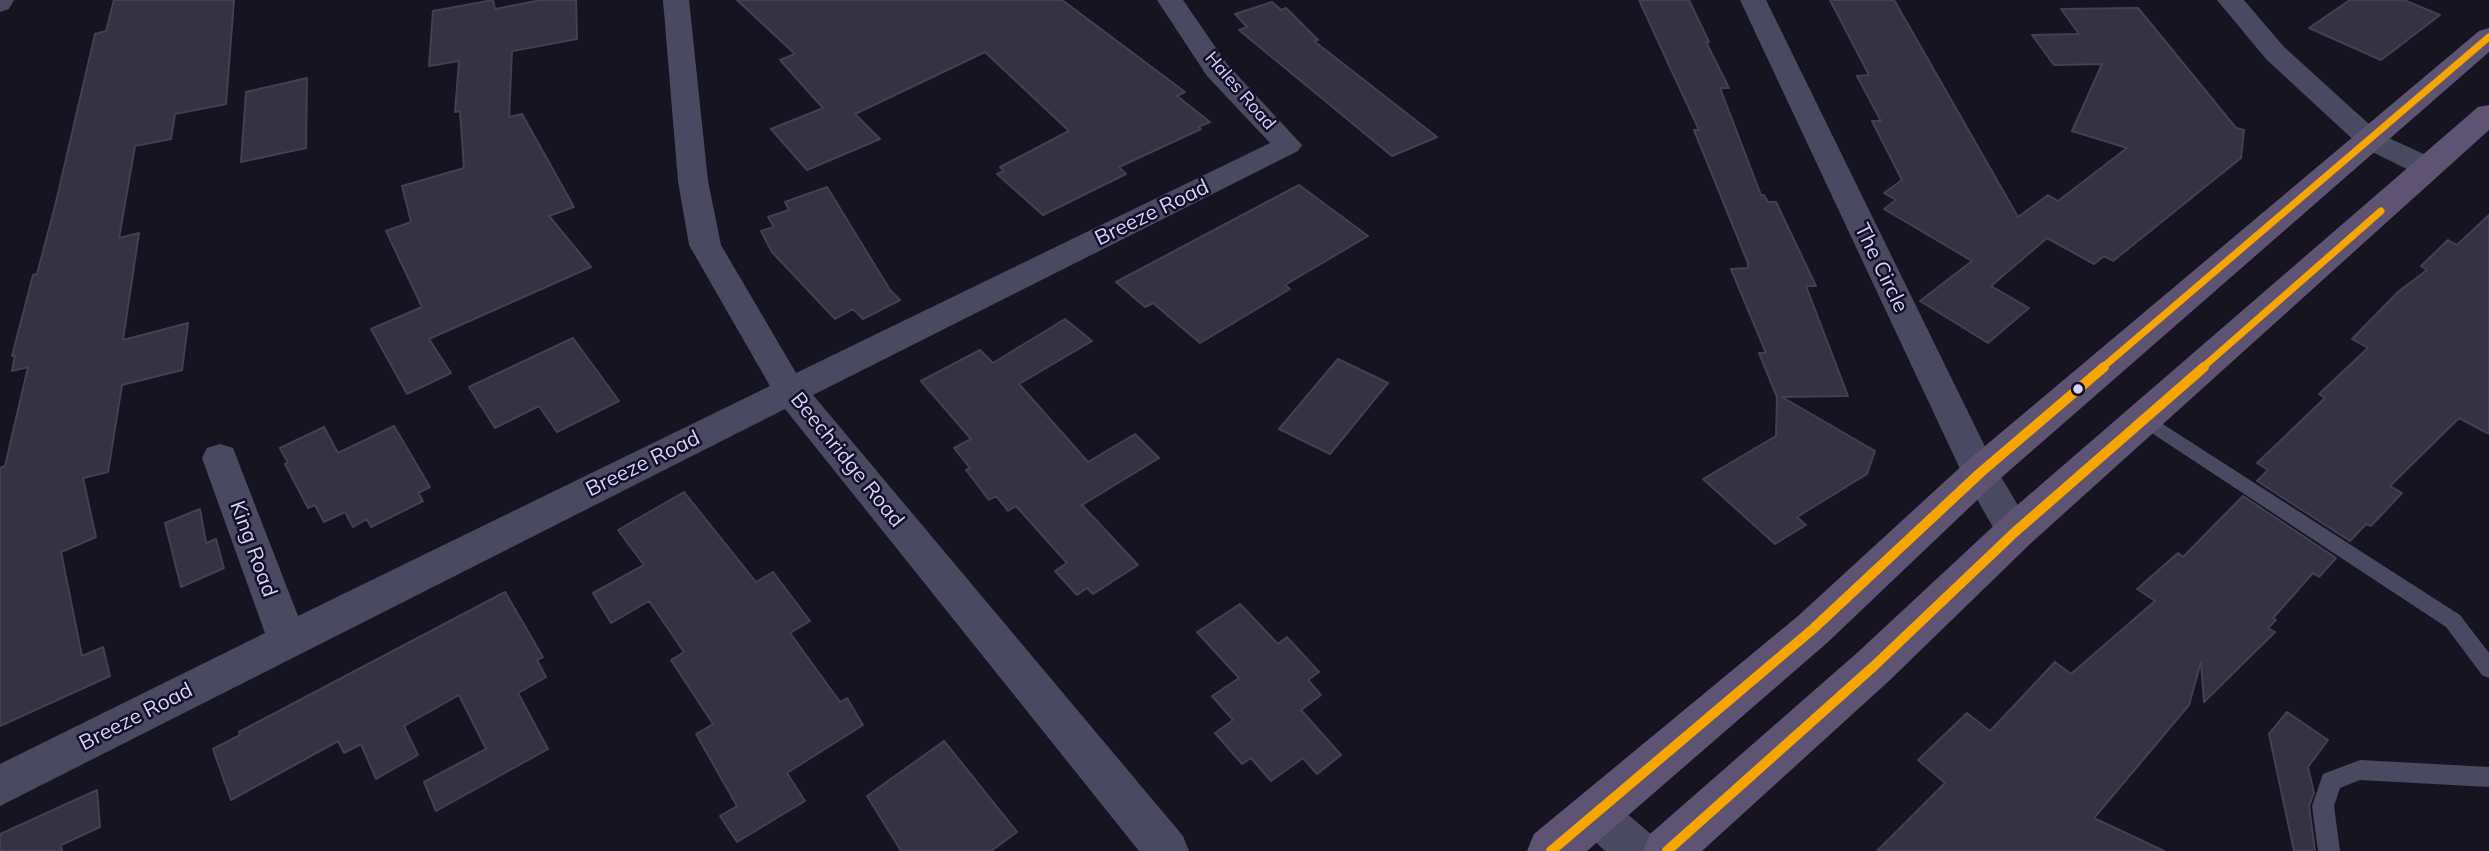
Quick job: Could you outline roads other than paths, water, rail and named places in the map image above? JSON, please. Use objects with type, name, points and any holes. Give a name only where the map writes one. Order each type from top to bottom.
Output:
[{"type":"main road","points":[[1551,851],[1813,629],[1980,473],[2489,37]]},
{"type":"main road","points":[[1667,851],[1874,666],[2015,533],[2489,114]]},
{"type":"street","name":"Beechridge Road","points":[[676,0],[694,181],[705,245],[790,392],[1167,851]]},
{"type":"street","name":"Hales Road","points":[[1170,0],[1217,70],[1288,145]]},
{"type":"street","name":"The Circle","points":[[1753,0],[1980,473],[2015,533]]},
{"type":"street","points":[[2230,0],[2275,53],[2371,140],[2428,169]]},
{"type":"street","name":"Breeze Road","points":[[0,786],[287,640],[1288,145]]},
{"type":"street","name":"King Road","points":[[219,458],[287,640]]},
{"type":"street","points":[[1595,813],[1637,851]]},
{"type":"lane","points":[[2144,419],[2453,621],[2489,669]]},
{"type":"lane","points":[[2329,851],[2323,806],[2331,781],[2360,770],[2489,778]]}]
